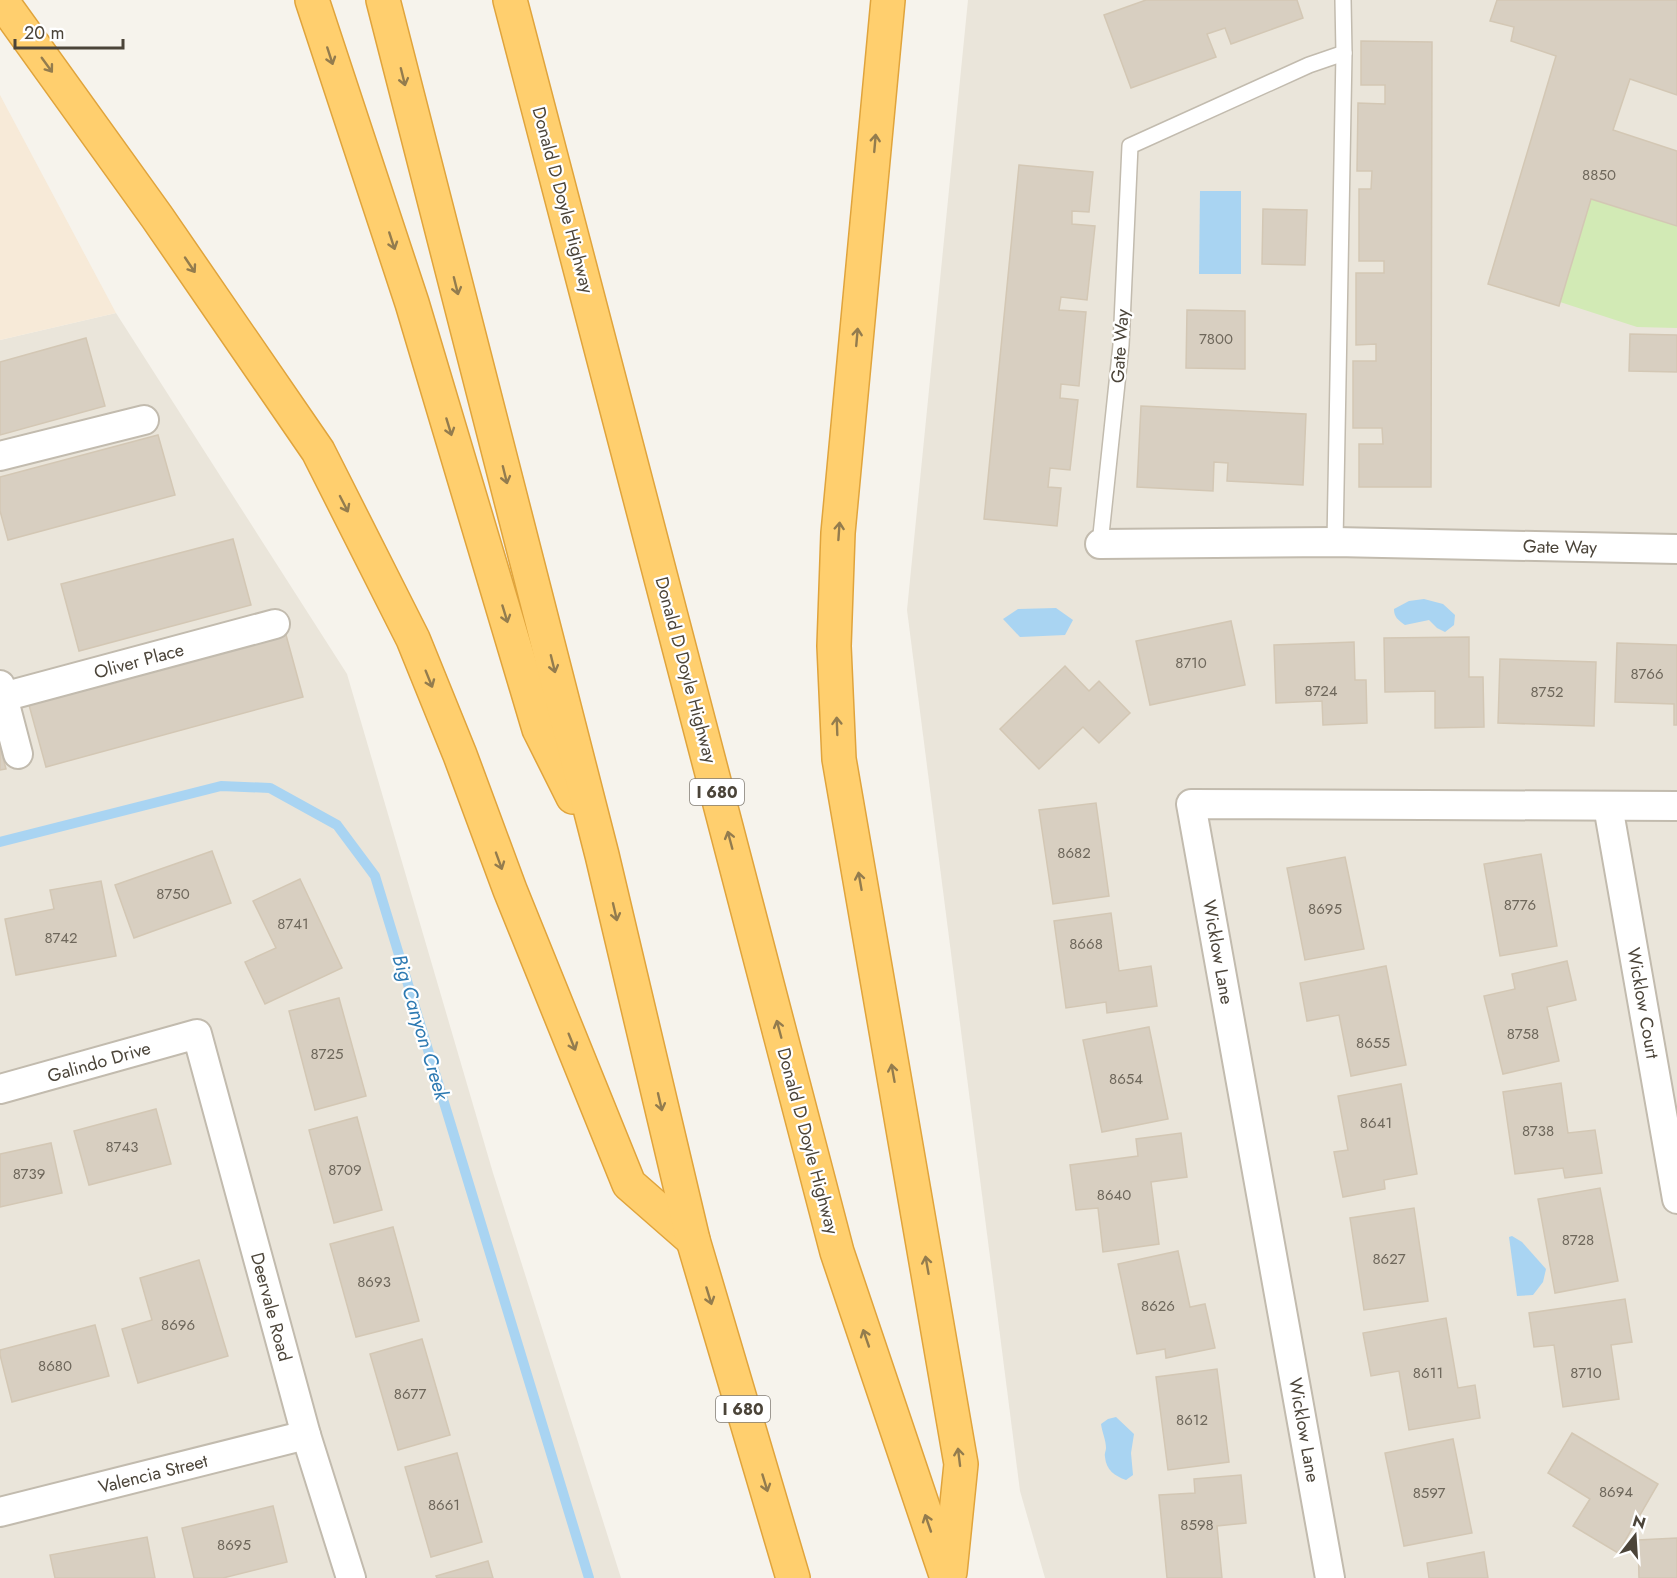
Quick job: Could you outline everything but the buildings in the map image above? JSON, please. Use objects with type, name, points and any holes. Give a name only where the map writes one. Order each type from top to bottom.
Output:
[{"type":"highway","points":[[1,0],[157,217],[318,451],[413,639],[460,755],[510,890],[629,1184],[693,1240]]},
{"type":"highway","points":[[312,0],[412,303],[539,729],[602,855]]},
{"type":"highway","name":"I 680","points":[[383,0],[602,855],[693,1240],[794,1578]]},
{"type":"highway","name":"Donald D Doyle Highway","points":[[510,0],[837,1252],[948,1578]]},
{"type":"highway","points":[[888,0],[838,533],[834,646],[839,759],[961,1464],[948,1578]]},
{"type":"street","points":[[0,456],[144,420]]},
{"type":"street","name":"Gate Way","points":[[1100,544],[1335,542],[1677,549]]},
{"type":"street","name":"Oliver Place","points":[[18,754],[2,691],[275,624]]},
{"type":"street","name":"Wicklow Lane","points":[[1330,1578],[1191,804],[1677,806]]},
{"type":"street","name":"Wicklow Court","points":[[1608,806],[1677,1199]]},
{"type":"street","name":"Galindo Drive","points":[[0,1089],[197,1035]]},
{"type":"street","name":"Deervale Road","points":[[197,1035],[306,1435],[351,1578]]},
{"type":"street","name":"Valencia Street","points":[[0,1512],[306,1435]]},
{"type":"lane","points":[[1335,542],[1343,0]]},
{"type":"lane","name":"Gate Way","points":[[1100,544],[1121,345],[1130,146],[1309,65],[1344,52]]},
{"type":"shaded area","points":[[968,0],[1677,0],[1677,1578],[1045,1578],[1020,1491],[907,610]]},
{"type":"shaded area","points":[[0,95],[116,313],[0,340]]},
{"type":"shaded area","points":[[116,313],[347,674],[493,1173],[621,1578],[0,1578],[0,340]]},
{"type":"green space","points":[[1591,199],[1677,226],[1677,328],[1637,327],[1560,302]]},
{"type":"water","points":[[1200,191],[1241,191],[1241,274],[1199,274]]},
{"type":"water","points":[[1424,599],[1443,604],[1455,615],[1454,625],[1445,632],[1429,620],[1405,625],[1398,620],[1394,609],[1409,601]]},
{"type":"water","points":[[1056,608],[1073,620],[1065,635],[1020,637],[1003,619],[1018,609]]},
{"type":"water","points":[[1512,1236],[1522,1242],[1546,1269],[1543,1282],[1533,1295],[1517,1296],[1509,1237]]},
{"type":"water","points":[[1116,1417],[1134,1434],[1131,1453],[1133,1475],[1126,1480],[1112,1472],[1107,1466],[1105,1456],[1106,1445],[1101,1424]]},
{"type":"waterway","name":"Big Canyon Creek","points":[[0,842],[221,786],[270,788],[337,825],[375,876],[589,1578]]}]
